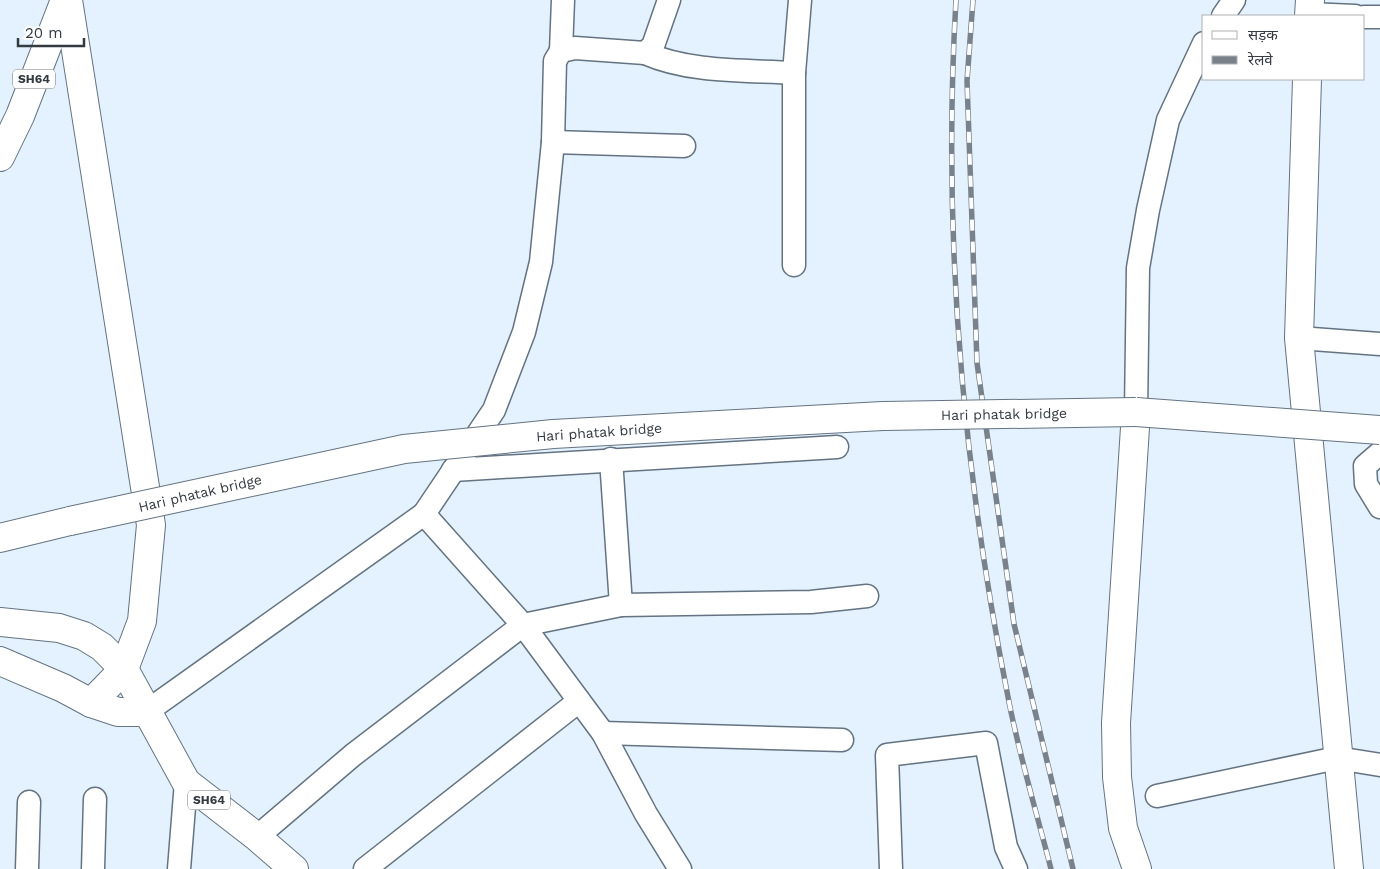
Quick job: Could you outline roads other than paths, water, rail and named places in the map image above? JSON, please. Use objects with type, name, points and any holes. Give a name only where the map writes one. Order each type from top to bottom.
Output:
[{"type":"main road","name":"SH64","points":[[0,158],[20,116],[67,0]]},
{"type":"main road","points":[[67,0],[151,525],[142,621],[124,669],[92,703]]},
{"type":"main road","points":[[1307,80],[1299,338],[1337,758],[1349,869]]},
{"type":"main road","points":[[1136,412],[1116,723],[1117,777],[1123,828],[1137,869]]},
{"type":"main road","name":"Hari phatak bridge","points":[[0,538],[70,521],[404,449],[553,434],[883,416],[1136,412],[1380,430]]},
{"type":"main road","name":"SH64","points":[[0,622],[59,628],[84,636],[102,647],[124,669],[186,782],[257,837],[294,869]]},
{"type":"main road","points":[[0,661],[64,688],[92,703],[118,712],[146,712]]},
{"type":"street","points":[[146,712],[424,514],[494,410],[524,332],[541,262],[553,142],[555,61],[561,51],[562,0]]},
{"type":"street","points":[[645,53],[653,46],[669,0]]},
{"type":"street","points":[[794,265],[794,72],[800,0]]},
{"type":"street","points":[[1224,15],[1234,0]]},
{"type":"street","points":[[1309,10],[1347,15]]},
{"type":"street","points":[[1365,17],[1380,17]]},
{"type":"street","points":[[1136,412],[1138,268],[1148,210],[1168,120],[1202,47]]},
{"type":"street","points":[[561,51],[575,48],[645,53],[667,61],[720,68],[794,72]]},
{"type":"street","points":[[553,142],[684,146]]},
{"type":"street","points":[[1299,338],[1380,344]]},
{"type":"street","points":[[453,470],[611,459],[837,447]]},
{"type":"street","points":[[1380,453],[1365,466],[1366,484],[1380,507]]},
{"type":"street","points":[[611,459],[621,604]]},
{"type":"street","points":[[424,514],[523,626],[603,733],[646,814],[680,869]]},
{"type":"street","points":[[257,837],[353,755],[523,626],[621,604],[811,602],[868,596]]},
{"type":"street","points":[[365,869],[579,701]]},
{"type":"street","points":[[603,733],[842,740]]},
{"type":"street","points":[[891,869],[887,756],[986,743],[1006,846],[1016,869]]},
{"type":"street","points":[[1157,796],[1337,758],[1380,764]]},
{"type":"street","points":[[179,869],[186,782]]},
{"type":"street","points":[[93,869],[95,799]]},
{"type":"street","points":[[26,869],[29,802]]},
{"type":"railway","points":[[956,0],[952,88],[954,265],[968,441],[979,528],[1013,723],[1051,869]]},
{"type":"railway","points":[[973,0],[967,81],[977,363],[1014,624],[1073,869]]}]
